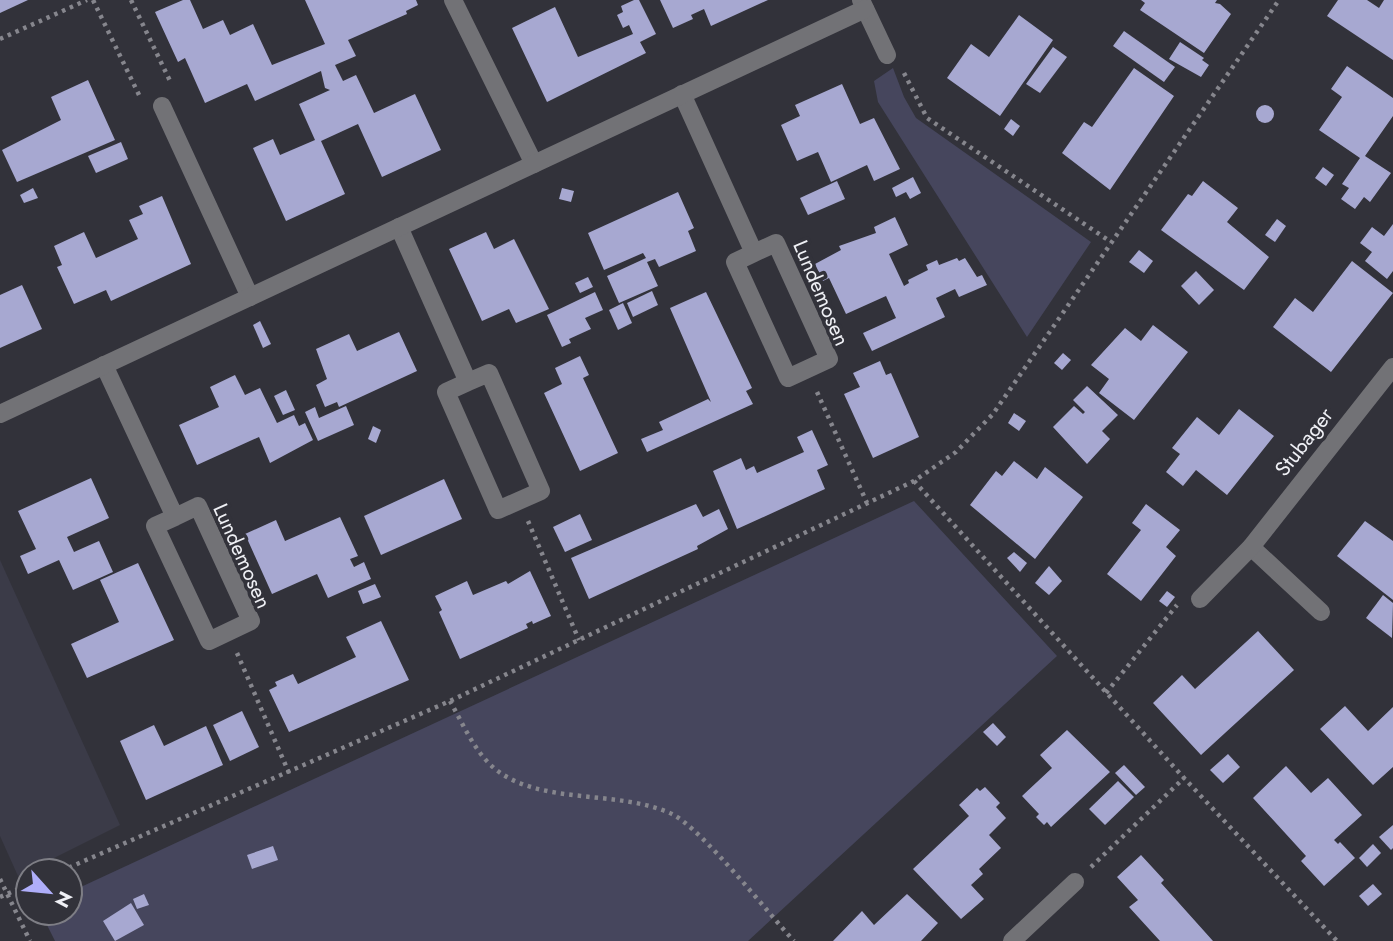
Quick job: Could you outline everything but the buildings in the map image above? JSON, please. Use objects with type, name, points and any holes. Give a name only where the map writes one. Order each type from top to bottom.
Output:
[{"type":"street","points":[[453,0],[534,164]]},
{"type":"street","points":[[0,414],[682,94],[863,4],[887,55]]},
{"type":"street","points":[[682,94],[754,253],[735,262],[750,297],[788,378],[807,369]]},
{"type":"street","points":[[162,106],[250,297]]},
{"type":"street","points":[[400,227],[468,382]]},
{"type":"street","name":"Lundemosen","points":[[754,253],[776,243],[824,347],[829,359],[807,369]]},
{"type":"street","points":[[104,365],[175,517],[155,526],[209,641],[228,632]]},
{"type":"street","name":"Stubager","points":[[1200,599],[1251,547],[1393,366]]},
{"type":"street","points":[[489,373],[541,492],[498,510],[446,392],[468,382],[489,373]]},
{"type":"street","name":"Lundemosen","points":[[175,517],[198,506],[251,621],[228,632]]},
{"type":"street","points":[[1251,547],[1321,612]]},
{"type":"street","points":[[1012,941],[1075,882]]},
{"type":"path","points":[[0,39],[87,0]]},
{"type":"path","points":[[93,0],[148,113],[178,98],[131,0]]},
{"type":"path","points":[[84,861],[450,701],[914,481],[956,452],[993,414],[1279,0]]},
{"type":"path","points":[[887,55],[900,66],[927,118],[1111,242]]},
{"type":"path","points":[[807,369],[867,503]]},
{"type":"path","points":[[914,481],[1184,778],[1337,941]]},
{"type":"path","points":[[520,501],[579,640]]},
{"type":"path","points":[[1106,692],[1182,599],[1200,599]]},
{"type":"path","points":[[228,632],[289,773]]},
{"type":"path","points":[[450,701],[478,749],[494,768],[518,782],[555,792],[639,802],[675,816],[698,835],[794,941]]},
{"type":"path","points":[[1075,882],[1184,778]]},
{"type":"path","points":[[0,879],[30,941]]},
{"type":"path","points":[[0,897],[14,891]]},
{"type":"shaded area","points":[[893,68],[904,97],[916,118],[1091,242],[1027,337],[878,102],[874,81]]},
{"type":"shaded area","points":[[914,501],[1057,656],[748,941],[55,941],[48,927],[84,927],[84,886]]},
{"type":"shaded area","points":[[0,560],[120,825],[56,857],[14,857],[14,867],[0,836]]}]
